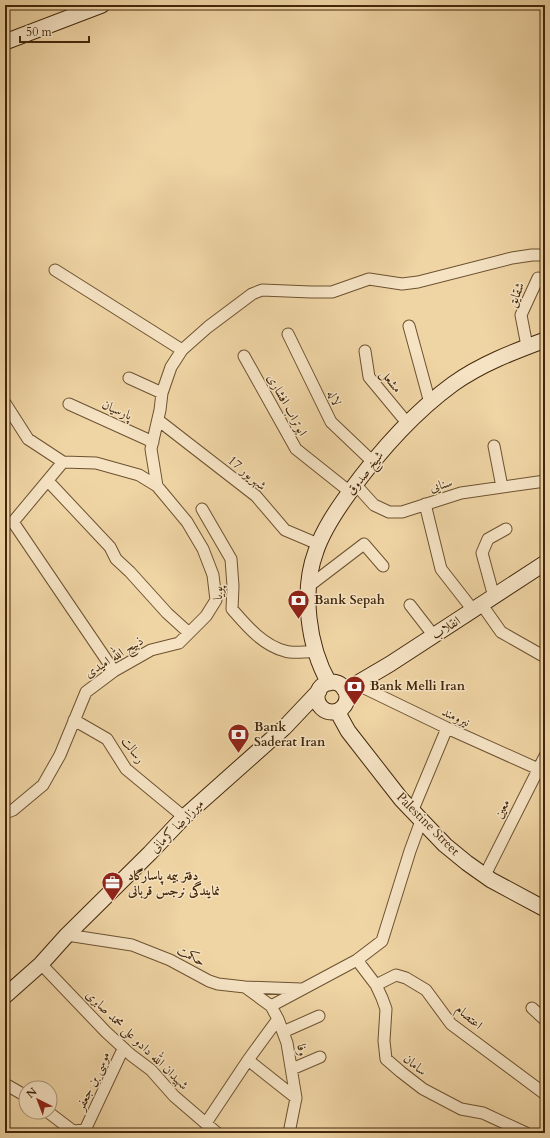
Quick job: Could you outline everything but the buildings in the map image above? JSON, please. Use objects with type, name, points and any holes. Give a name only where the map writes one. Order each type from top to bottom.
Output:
[{"type":"main road","points":[[5,42],[102,5]]},
{"type":"main road","name":"شیخ صدوق","points":[[324,687],[324,673],[311,637],[309,621],[309,586],[315,552],[335,512],[373,462],[408,424],[453,384],[490,362],[545,340]]},
{"type":"main road","name":"انقلاب","points":[[350,686],[434,636],[545,564]]},
{"type":"main road","points":[[338,683],[350,686],[346,692],[346,701],[344,705],[330,709],[284,728],[324,687],[338,683]]},
{"type":"main road","name":"Palestine Street","points":[[324,687],[318,700],[330,709],[417,816],[445,845],[485,875],[545,908]]},
{"type":"main road","name":"میرزارضا کرمانی","points":[[8,989],[42,964],[67,935],[150,853],[184,817],[284,728]]},
{"type":"street","points":[[157,486],[151,449],[158,420],[162,393],[171,367],[182,350],[208,327],[252,294],[262,290],[332,292],[369,279],[402,284],[512,258],[545,255]]},
{"type":"street","points":[[55,270],[182,350]]},
{"type":"street","name":"شقایق","points":[[527,346],[521,315],[538,278]]},
{"type":"street","points":[[409,326],[430,403]]},
{"type":"street","name":"لاله","points":[[288,334],[331,422],[373,462]]},
{"type":"street","name":"مشعل","points":[[365,351],[368,377],[408,424]]},
{"type":"street","name":"ابوتراب افشاری","points":[[244,356],[296,450],[352,488]]},
{"type":"street","points":[[129,378],[162,393]]},
{"type":"street","points":[[5,403],[28,439],[63,462],[96,463],[139,475],[157,486]]},
{"type":"street","name":"پارسیان","points":[[69,404],[153,442]]},
{"type":"street","name":"17 شهریور","points":[[158,420],[256,496],[285,530],[318,544]]},
{"type":"street","points":[[494,446],[502,487]]},
{"type":"street","points":[[63,462],[14,522],[114,671]]},
{"type":"street","points":[[48,481],[110,547],[116,559],[130,572],[167,613],[189,633]]},
{"type":"street","name":"سنایی","points":[[352,488],[374,505],[389,512],[402,512],[461,493],[545,481]]},
{"type":"street","name":"ذبیح الله امیدی","points":[[5,813],[13,810],[43,785],[60,755],[86,692],[114,671],[151,650],[179,643],[206,616],[216,600],[213,575],[203,548],[187,522],[157,486]]},
{"type":"street","points":[[425,504],[441,569],[483,604],[500,632],[545,657]]},
{"type":"street","name":"پویا","points":[[202,509],[231,559],[233,586],[232,608],[246,625],[268,644],[285,652],[316,652]]},
{"type":"street","points":[[483,604],[482,553],[488,538],[506,529]]},
{"type":"street","points":[[309,586],[364,544],[383,566]]},
{"type":"street","points":[[410,605],[434,636]]},
{"type":"street","name":"نیرومند","points":[[350,686],[541,770]]},
{"type":"street","name":"رسالت","points":[[74,720],[108,739],[126,769],[184,817]]},
{"type":"street","points":[[271,1006],[357,960],[382,941],[410,851],[417,816],[447,728]]},
{"type":"street","name":"معین","points":[[485,875],[541,770],[545,756]]},
{"type":"street","name":"حکمت","points":[[67,935],[132,945],[170,960],[209,981],[218,984],[245,987],[303,989]]},
{"type":"street","name":"سامان","points":[[357,960],[376,985],[386,1009],[384,1041],[386,1059],[424,1089],[461,1109],[482,1114],[526,1133]]},
{"type":"street","name":"شهیدان الله دادو علی محمد صابری","points":[[42,964],[106,1032],[131,1056],[151,1070],[174,1096],[217,1133]]},
{"type":"street","name":"اعتصام","points":[[376,985],[396,975],[406,978],[426,990],[451,1024],[545,1094]]},
{"type":"street","name":"وفا","points":[[245,987],[271,1006],[278,1019],[287,1043],[296,1098],[289,1133]]},
{"type":"street","points":[[532,1008],[545,1020]]},
{"type":"street","points":[[283,1032],[319,1016]]},
{"type":"street","points":[[206,1123],[248,1060],[278,1019]]},
{"type":"street","name":"موسی بن جعفر","points":[[58,1120],[73,1131],[85,1130],[123,1048]]},
{"type":"street","points":[[292,1069],[320,1057]]},
{"type":"street","points":[[248,1060],[296,1098]]},
{"type":"street","points":[[5,1084],[18,1091]]},
{"type":"place","name":"Bank Sepah","points":[[298,620]]},
{"type":"place","name":"Bank Melli Iran","points":[[354,706]]},
{"type":"place","name":"Bank Saderat Iran","points":[[238,754]]},
{"type":"place","name":"دفتر بیمه پاسارگاد نمایندگی نرجس قربانی","points":[[112,902]]}]
